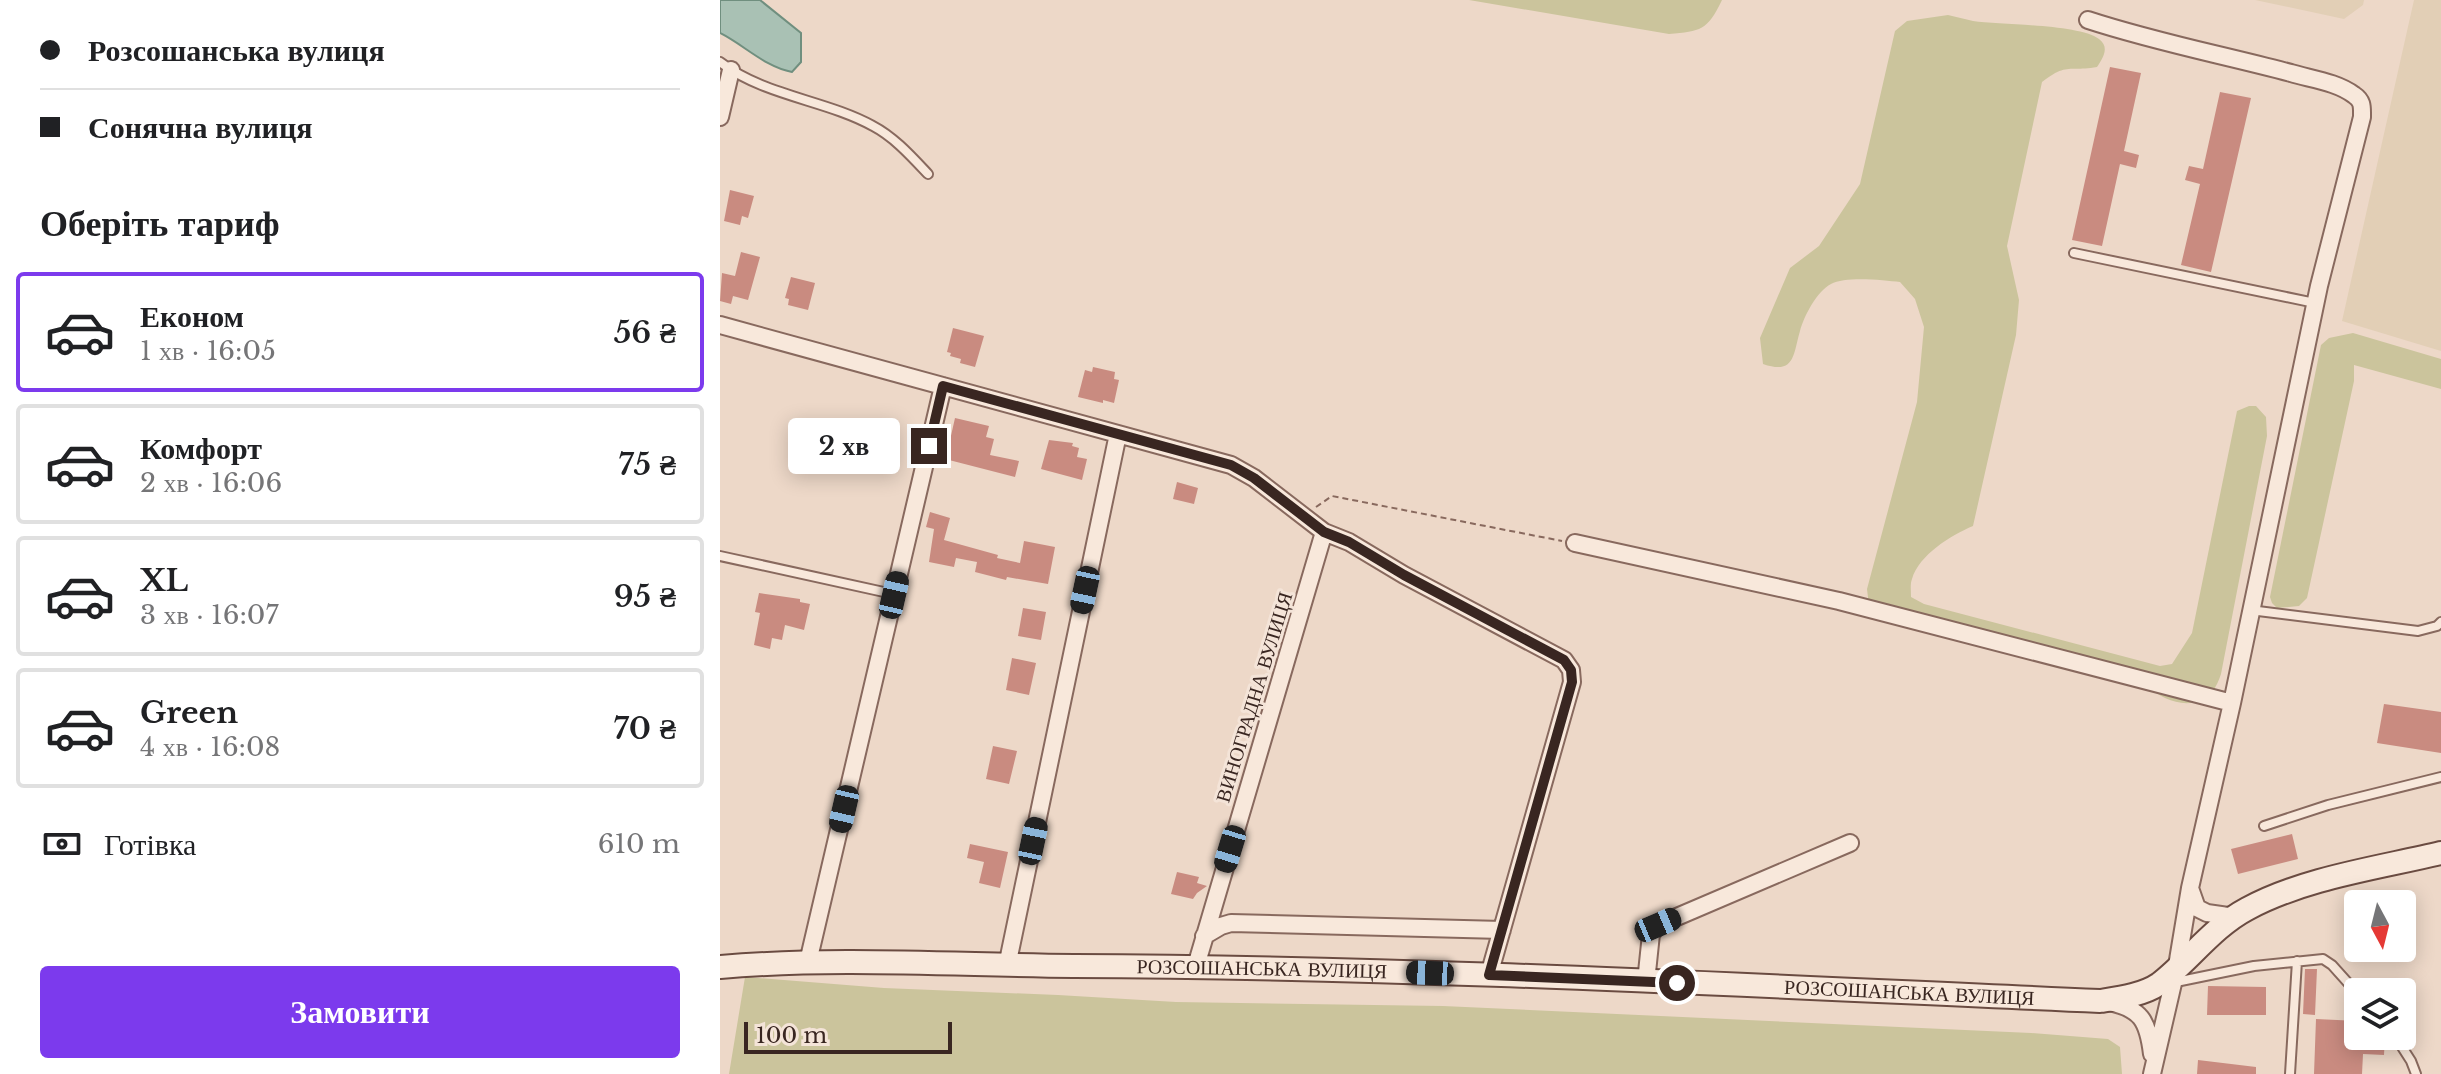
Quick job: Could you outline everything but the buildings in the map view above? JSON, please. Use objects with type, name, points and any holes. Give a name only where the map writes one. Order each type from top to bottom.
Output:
[{"type":"street","points":[[2088,20],[2325,83],[2356,96],[2362,104],[2362,117],[2315,303],[2232,703],[2169,978],[2153,1071]]},
{"type":"street","points":[[720,117],[726,66]]},
{"type":"street","points":[[720,325],[1231,465],[1254,478],[1324,532],[1349,542],[1404,575],[1564,660],[1571,670],[1572,682],[1489,975]]},
{"type":"street","points":[[808,962],[943,386]]},
{"type":"street","points":[[1007,966],[1118,434]]},
{"type":"street","name":"ВИНОГРАДНА ВУЛИЦЯ","points":[[1196,966],[1324,532]]},
{"type":"street","points":[[1575,543],[1839,601],[2232,703]]},
{"type":"street","points":[[1646,982],[1651,934],[1658,925],[1850,843]]},
{"type":"street","points":[[2169,978],[2235,917],[2277,895],[2306,885],[2441,853]]},
{"type":"street","points":[[2190,888],[2197,908],[2207,913],[2235,917]]},
{"type":"street","points":[[1204,936],[1231,923],[1502,930]]},
{"type":"street","name":"РОЗСОШАНСЬКА ВУЛИЦЯ","points":[[720,967],[808,962],[1196,966],[2100,1001],[2127,996],[2169,978]]},
{"type":"street","points":[[2100,1001],[2123,1005],[2139,1015],[2150,1039],[2153,1071]]},
{"type":"lane","points":[[726,66],[752,81],[869,123],[889,135],[928,174]]},
{"type":"lane","points":[[2074,253],[2315,303]]},
{"type":"lane","points":[[720,556],[894,595]]},
{"type":"lane","points":[[2250,610],[2418,631],[2441,622]]},
{"type":"lane","points":[[2264,826],[2328,805],[2441,777]]},
{"type":"lane","points":[[2169,978],[2323,959],[2344,978]]},
{"type":"lane","points":[[2290,1074],[2297,961]]},
{"type":"lane","points":[[2404,1050],[2416,1074]]},
{"type":"path","points":[[1324,532],[1314,508],[1332,496],[1575,543]]},
{"type":"shaded area","points":[[720,0],[760,0],[801,33],[801,62],[792,72],[782,69],[720,33]]},
{"type":"shaded area","points":[[1469,0],[1722,0],[1702,28],[1669,34]]},
{"type":"shaded area","points":[[2255,0],[2364,0],[2363,5],[2344,19]]},
{"type":"shaded area","points":[[2414,0],[2441,0],[2441,351],[2342,321]]},
{"type":"shaded area","points":[[1948,15],[1973,21],[2075,30],[2099,39],[2105,49],[2097,67],[2063,70],[2042,82],[2007,246],[2019,300],[2016,335],[1973,526],[1946,540],[1921,562],[1911,581],[1911,597],[1924,604],[2160,666],[2172,664],[2192,633],[2237,411],[2256,406],[2266,417],[2267,436],[2221,674],[2212,692],[2197,702],[2171,700],[2148,686],[1869,606],[1867,589],[1917,402],[1924,327],[1915,299],[1900,282],[1855,279],[1831,284],[1821,292],[1808,311],[1791,361],[1781,367],[1763,364],[1760,338],[1790,268],[1819,246],[1860,184],[1895,31],[1907,21]]},
{"type":"shaded area","points":[[2353,333],[2441,359],[2441,389],[2354,365],[2354,381],[2307,598],[2299,606],[2277,608],[2270,597],[2321,345],[2329,338]]},
{"type":"shaded area","points":[[745,977],[884,988],[1176,1002],[1443,1006],[2031,1033],[2108,1039],[2120,1047],[2122,1074],[729,1074]]},
{"type":"route","points":[[929,446],[943,386],[1231,465],[1254,478],[1324,532],[1349,542],[1404,575],[1564,660],[1571,670],[1572,682],[1489,975],[1677,983]]}]
